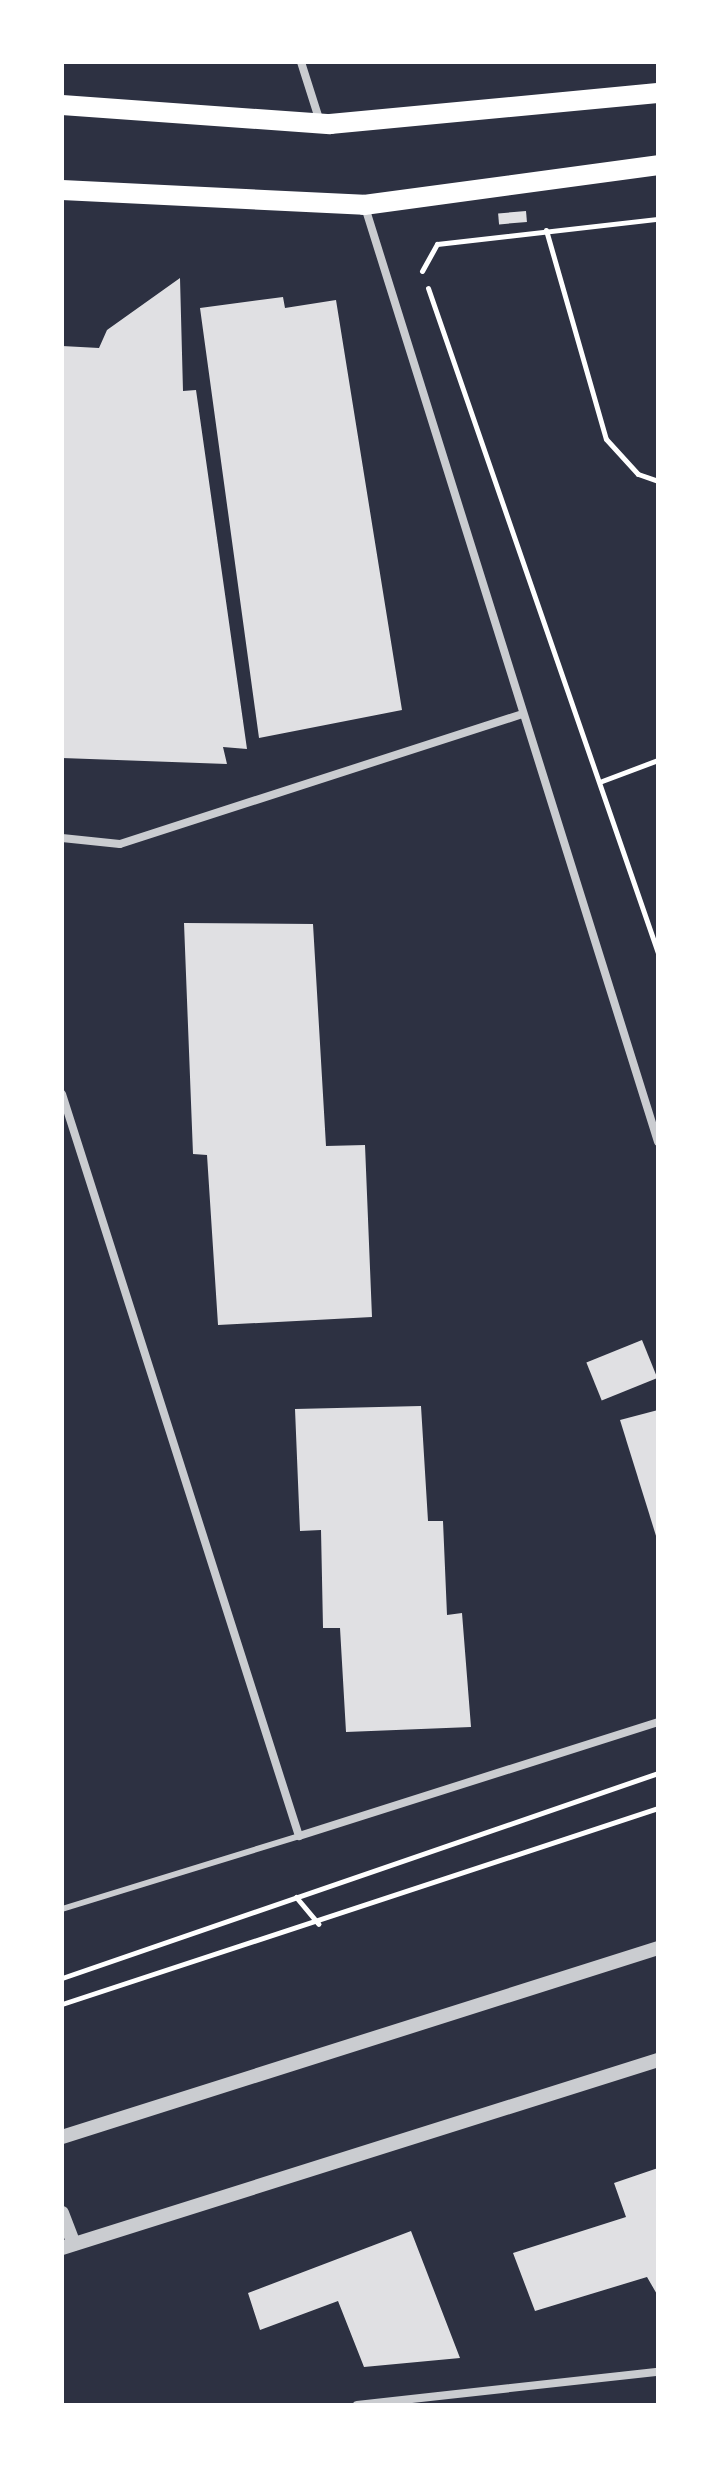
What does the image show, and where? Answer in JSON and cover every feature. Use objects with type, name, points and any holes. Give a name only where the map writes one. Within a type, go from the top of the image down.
[{"type":"main road","points":[[62,105],[321,124],[658,93]]},
{"type":"main road","points":[[62,190],[364,205],[658,165]]},
{"type":"street","points":[[301,62],[321,124]]},
{"type":"street","points":[[364,205],[658,1142]]},
{"type":"street","points":[[62,838],[120,844],[523,714]]},
{"type":"street","points":[[62,1094],[299,1836],[658,1722]]},
{"type":"street","points":[[62,2137],[658,1948]]},
{"type":"street","points":[[62,2213],[68,2246],[658,2060]]},
{"type":"street","points":[[357,2405],[658,2372]]},
{"type":"lane","points":[[62,1909],[299,1836]]},
{"type":"path","points":[[658,219],[437,244],[421,267],[602,781],[658,953]]},
{"type":"path","points":[[546,230],[606,439],[638,474],[658,481]]},
{"type":"path","points":[[602,781],[658,760]]},
{"type":"path","points":[[62,1978],[658,1773]]},
{"type":"path","points":[[62,2004],[319,1924],[658,1808]]},
{"type":"path","points":[[296,1897],[319,1924]]},
{"type":"building","points":[[526,211],[527,222],[499,224],[498,213]]},
{"type":"building","points":[[180,278],[183,391],[196,390],[247,749],[223,747],[227,764],[62,758],[62,346],[99,348],[107,330]]},
{"type":"building","points":[[283,297],[285,308],[336,300],[402,710],[259,738],[200,308]]},
{"type":"building","points":[[184,923],[313,924],[326,1146],[365,1145],[372,1317],[218,1325],[207,1155],[193,1154]]},
{"type":"building","points":[[642,1340],[657,1378],[602,1400],[586,1362]]},
{"type":"building","points":[[421,1406],[428,1521],[443,1521],[447,1615],[462,1613],[471,1727],[346,1732],[340,1628],[323,1628],[321,1530],[300,1531],[295,1409]]},
{"type":"building","points":[[658,1410],[658,1539],[657,1539],[620,1420]]},
{"type":"building","points":[[658,2168],[658,2296],[647,2277],[535,2311],[513,2253],[626,2217],[614,2183]]},
{"type":"building","points":[[411,2231],[460,2358],[364,2367],[338,2301],[260,2330],[248,2293]]}]
